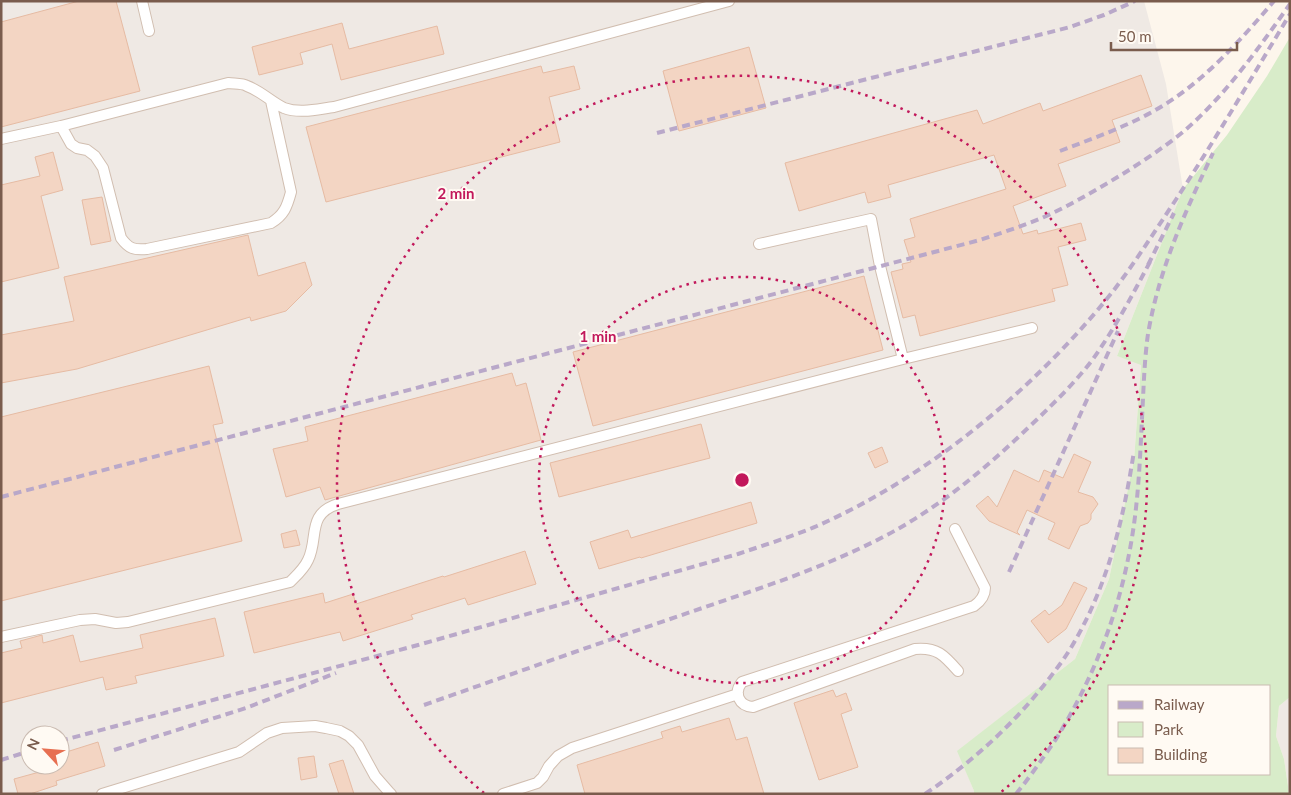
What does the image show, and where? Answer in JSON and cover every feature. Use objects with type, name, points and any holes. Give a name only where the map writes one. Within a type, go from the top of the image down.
[{"type":"lane","points":[[142,1],[149,31]]},
{"type":"lane","points":[[1,139],[61,126],[228,83],[246,85],[285,108],[300,111],[334,107],[729,1]]},
{"type":"lane","points":[[61,126],[71,144],[77,148],[87,150],[95,156],[103,168],[121,238],[135,250],[148,249],[271,223],[280,218],[288,203],[291,192],[271,101]]},
{"type":"lane","points":[[759,244],[871,219],[880,266],[903,359]]},
{"type":"lane","points":[[1,637],[80,620],[95,619],[116,623],[128,622],[290,582],[301,572],[308,560],[313,545],[315,524],[328,507],[903,359],[1032,328]]},
{"type":"lane","points":[[955,528],[985,588],[980,602],[974,606],[742,682],[739,686],[738,694],[741,702],[747,706],[753,706],[914,649],[926,648],[937,651],[958,671]]},
{"type":"lane","points":[[503,794],[537,783],[558,756],[572,748],[738,694]]},
{"type":"lane","points":[[102,794],[239,752],[267,734],[282,728],[315,726],[349,736],[358,745],[375,776],[391,794]]},
{"type":"shaded area","points":[[1,1],[1144,1],[1166,84],[1183,189],[1117,356],[1141,364],[1134,460],[1109,579],[1075,659],[958,751],[974,794],[1,794]]},
{"type":"shaded area","points":[[1290,697],[1290,794],[1288,794],[1284,759],[1276,736],[1279,706]]},
{"type":"green space","points":[[1290,37],[1290,697],[1279,706],[1276,736],[1284,759],[1288,794],[974,794],[957,751],[1075,659],[1109,579],[1134,460],[1141,365],[1117,356],[1183,189],[1227,135],[1267,76]]},
{"type":"building","points":[[79,1],[116,1],[140,91],[1,127],[1,22]]},
{"type":"building","points":[[342,23],[349,49],[437,26],[444,54],[341,80],[332,44],[300,53],[303,64],[259,75],[252,47]]},
{"type":"building","points":[[749,47],[766,108],[679,131],[663,71]]},
{"type":"building","points":[[541,66],[543,73],[574,66],[580,89],[549,97],[560,142],[326,202],[306,127]]},
{"type":"building","points":[[1141,75],[1152,106],[1112,120],[1120,142],[1058,164],[1066,186],[1013,206],[1023,234],[1037,230],[1038,234],[1081,223],[1086,240],[1058,247],[1068,285],[1052,289],[1055,301],[920,336],[915,315],[903,318],[891,272],[903,269],[902,264],[911,262],[904,240],[915,237],[910,219],[1006,189],[994,155],[888,185],[891,197],[868,203],[865,192],[799,211],[785,163],[977,110],[983,124],[1040,103],[1043,111]]},
{"type":"building","points":[[53,152],[63,190],[41,196],[59,268],[1,282],[1,185],[40,176],[35,157]]},
{"type":"building","points":[[102,197],[111,241],[91,245],[82,200]]},
{"type":"building","points":[[248,235],[258,276],[305,262],[312,285],[286,311],[251,321],[250,317],[77,369],[1,383],[1,335],[74,321],[64,277]]},
{"type":"building","points":[[864,276],[883,350],[593,426],[573,352]]},
{"type":"building","points":[[209,366],[223,423],[213,425],[242,541],[1,601],[1,417]]},
{"type":"building","points":[[512,373],[516,386],[526,383],[541,440],[325,500],[320,487],[286,497],[273,449],[308,441],[305,427]]},
{"type":"building","points":[[701,424],[710,458],[559,497],[550,463]]},
{"type":"building","points":[[882,447],[888,462],[875,468],[868,453]]},
{"type":"building","points":[[1074,454],[1091,462],[1078,492],[1093,497],[1098,504],[1091,514],[1091,519],[1088,523],[1080,526],[1069,549],[1048,539],[1055,523],[1027,510],[1017,532],[1020,535],[989,521],[976,506],[988,496],[997,507],[1014,470],[1039,482],[1044,470],[1063,478]]},
{"type":"building","points":[[751,502],[757,523],[599,569],[590,542],[628,530],[631,538]]},
{"type":"building","points":[[296,530],[300,545],[284,548],[281,534]]},
{"type":"building","points":[[525,551],[536,584],[468,605],[465,598],[411,615],[413,619],[343,641],[340,632],[254,653],[244,612],[323,593],[325,603],[353,594],[356,604]]},
{"type":"building","points":[[1074,582],[1087,588],[1066,629],[1048,643],[1031,621],[1045,610],[1049,615],[1062,605]]},
{"type":"building","points":[[215,618],[224,656],[135,676],[137,683],[106,690],[103,677],[1,703],[1,653],[22,648],[20,641],[42,635],[43,643],[73,635],[80,662],[143,648],[140,635]]},
{"type":"building","points":[[833,690],[836,697],[846,693],[852,710],[841,714],[858,767],[819,780],[794,703]]},
{"type":"building","points":[[729,718],[736,740],[747,737],[764,794],[585,794],[577,765],[663,738],[661,732],[680,726],[682,732]]},
{"type":"building","points":[[98,742],[105,766],[56,781],[57,785],[30,794],[18,794],[14,779],[29,775],[70,775],[70,751]]},
{"type":"building","points":[[314,756],[317,777],[301,780],[298,758]]},
{"type":"building","points":[[343,760],[354,794],[339,794],[329,764]]},
{"type":"railway","points":[[657,133],[1070,27],[1135,1]]},
{"type":"railway","points":[[1060,151],[1130,123],[1170,101],[1218,62],[1274,1]]},
{"type":"railway","points":[[1,497],[980,240],[1044,217],[1121,175],[1183,132],[1227,88],[1290,4]]},
{"type":"railway","points":[[70,738],[418,645],[738,554],[817,526],[900,482],[979,426],[1051,361],[1084,326],[1130,268],[1190,178],[1290,14]]},
{"type":"railway","points":[[1016,794],[1056,739],[1072,712],[1098,657],[1118,599],[1132,539],[1136,508],[1145,358],[1153,310],[1174,241],[1213,153]]},
{"type":"railway","points":[[1148,265],[1174,213]]},
{"type":"railway","points":[[424,705],[784,580],[860,548],[925,513],[996,458],[1070,386],[1093,359],[1109,335],[1151,260]]},
{"type":"railway","points":[[1009,572],[1118,331]]},
{"type":"railway","points":[[925,794],[991,742],[1035,697],[1070,650],[1098,594],[1114,548],[1134,451]]},
{"type":"railway","points":[[114,750],[246,708],[336,673]]},
{"type":"railway","points":[[1,760],[20,754]]}]
